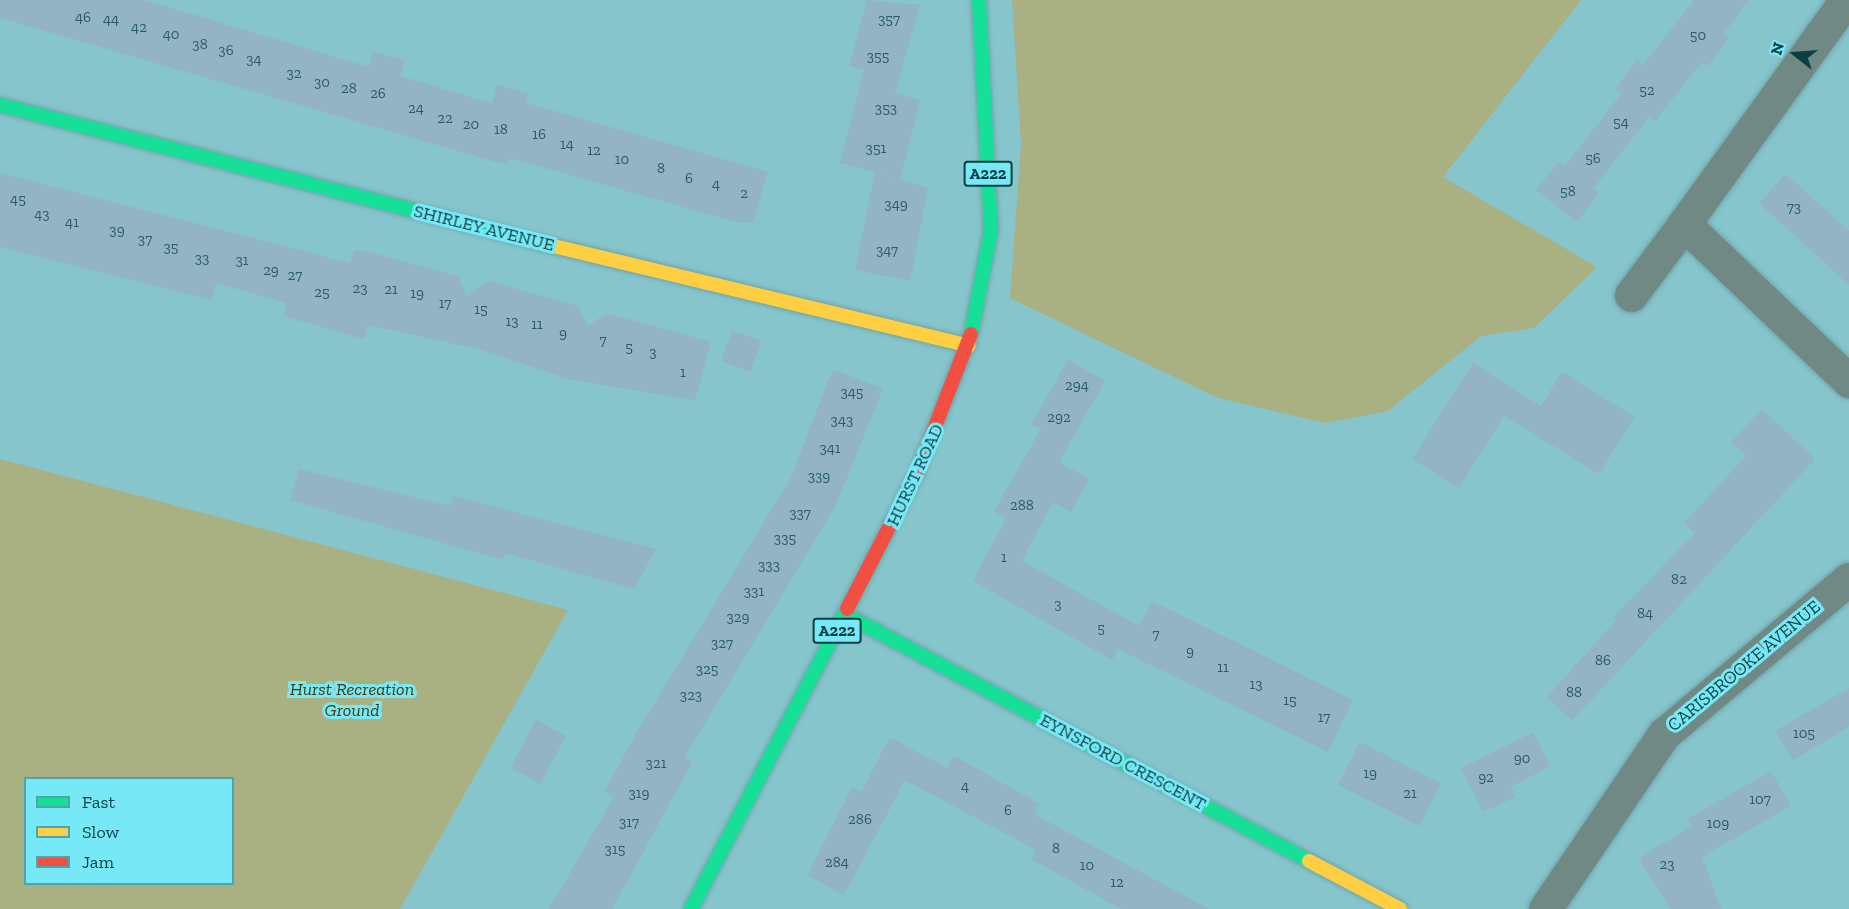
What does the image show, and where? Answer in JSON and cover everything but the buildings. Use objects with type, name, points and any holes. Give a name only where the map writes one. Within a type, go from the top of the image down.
[{"type":"street","name":"HURST ROAD","points":[[691,909],[846,615],[917,473],[969,346],[991,231],[979,0]]},
{"type":"street","points":[[1631,295],[1846,0]]},
{"type":"street","name":"SHIRLEY AVENUE","points":[[0,105],[722,289],[969,346]]},
{"type":"street","points":[[1684,224],[1849,381]]},
{"type":"street","name":"CARISBROOKE AVENUE","points":[[1545,909],[1664,734],[1849,579]]},
{"type":"street","name":"EYNSFORD CRESCENT","points":[[846,615],[1400,909]]},
{"type":"green space","points":[[1012,0],[1581,0],[1443,177],[1597,267],[1534,328],[1481,336],[1388,411],[1325,423],[1218,398],[1010,298],[1021,144]]},
{"type":"green space","name":"Hurst Recreation Ground","points":[[0,459],[568,610],[400,909],[0,909]]},
{"type":"traffic: fast","points":[[971,334],[991,230],[979,0]]},
{"type":"traffic: fast","points":[[0,105],[537,242]]},
{"type":"traffic: fast","points":[[691,909],[847,609]]},
{"type":"traffic: fast","points":[[846,615],[1309,861]]},
{"type":"traffic: slow","points":[[537,242],[969,346]]},
{"type":"traffic: slow","points":[[1309,861],[1400,909]]},
{"type":"traffic: jam","points":[[847,609],[917,473],[971,334]]}]
